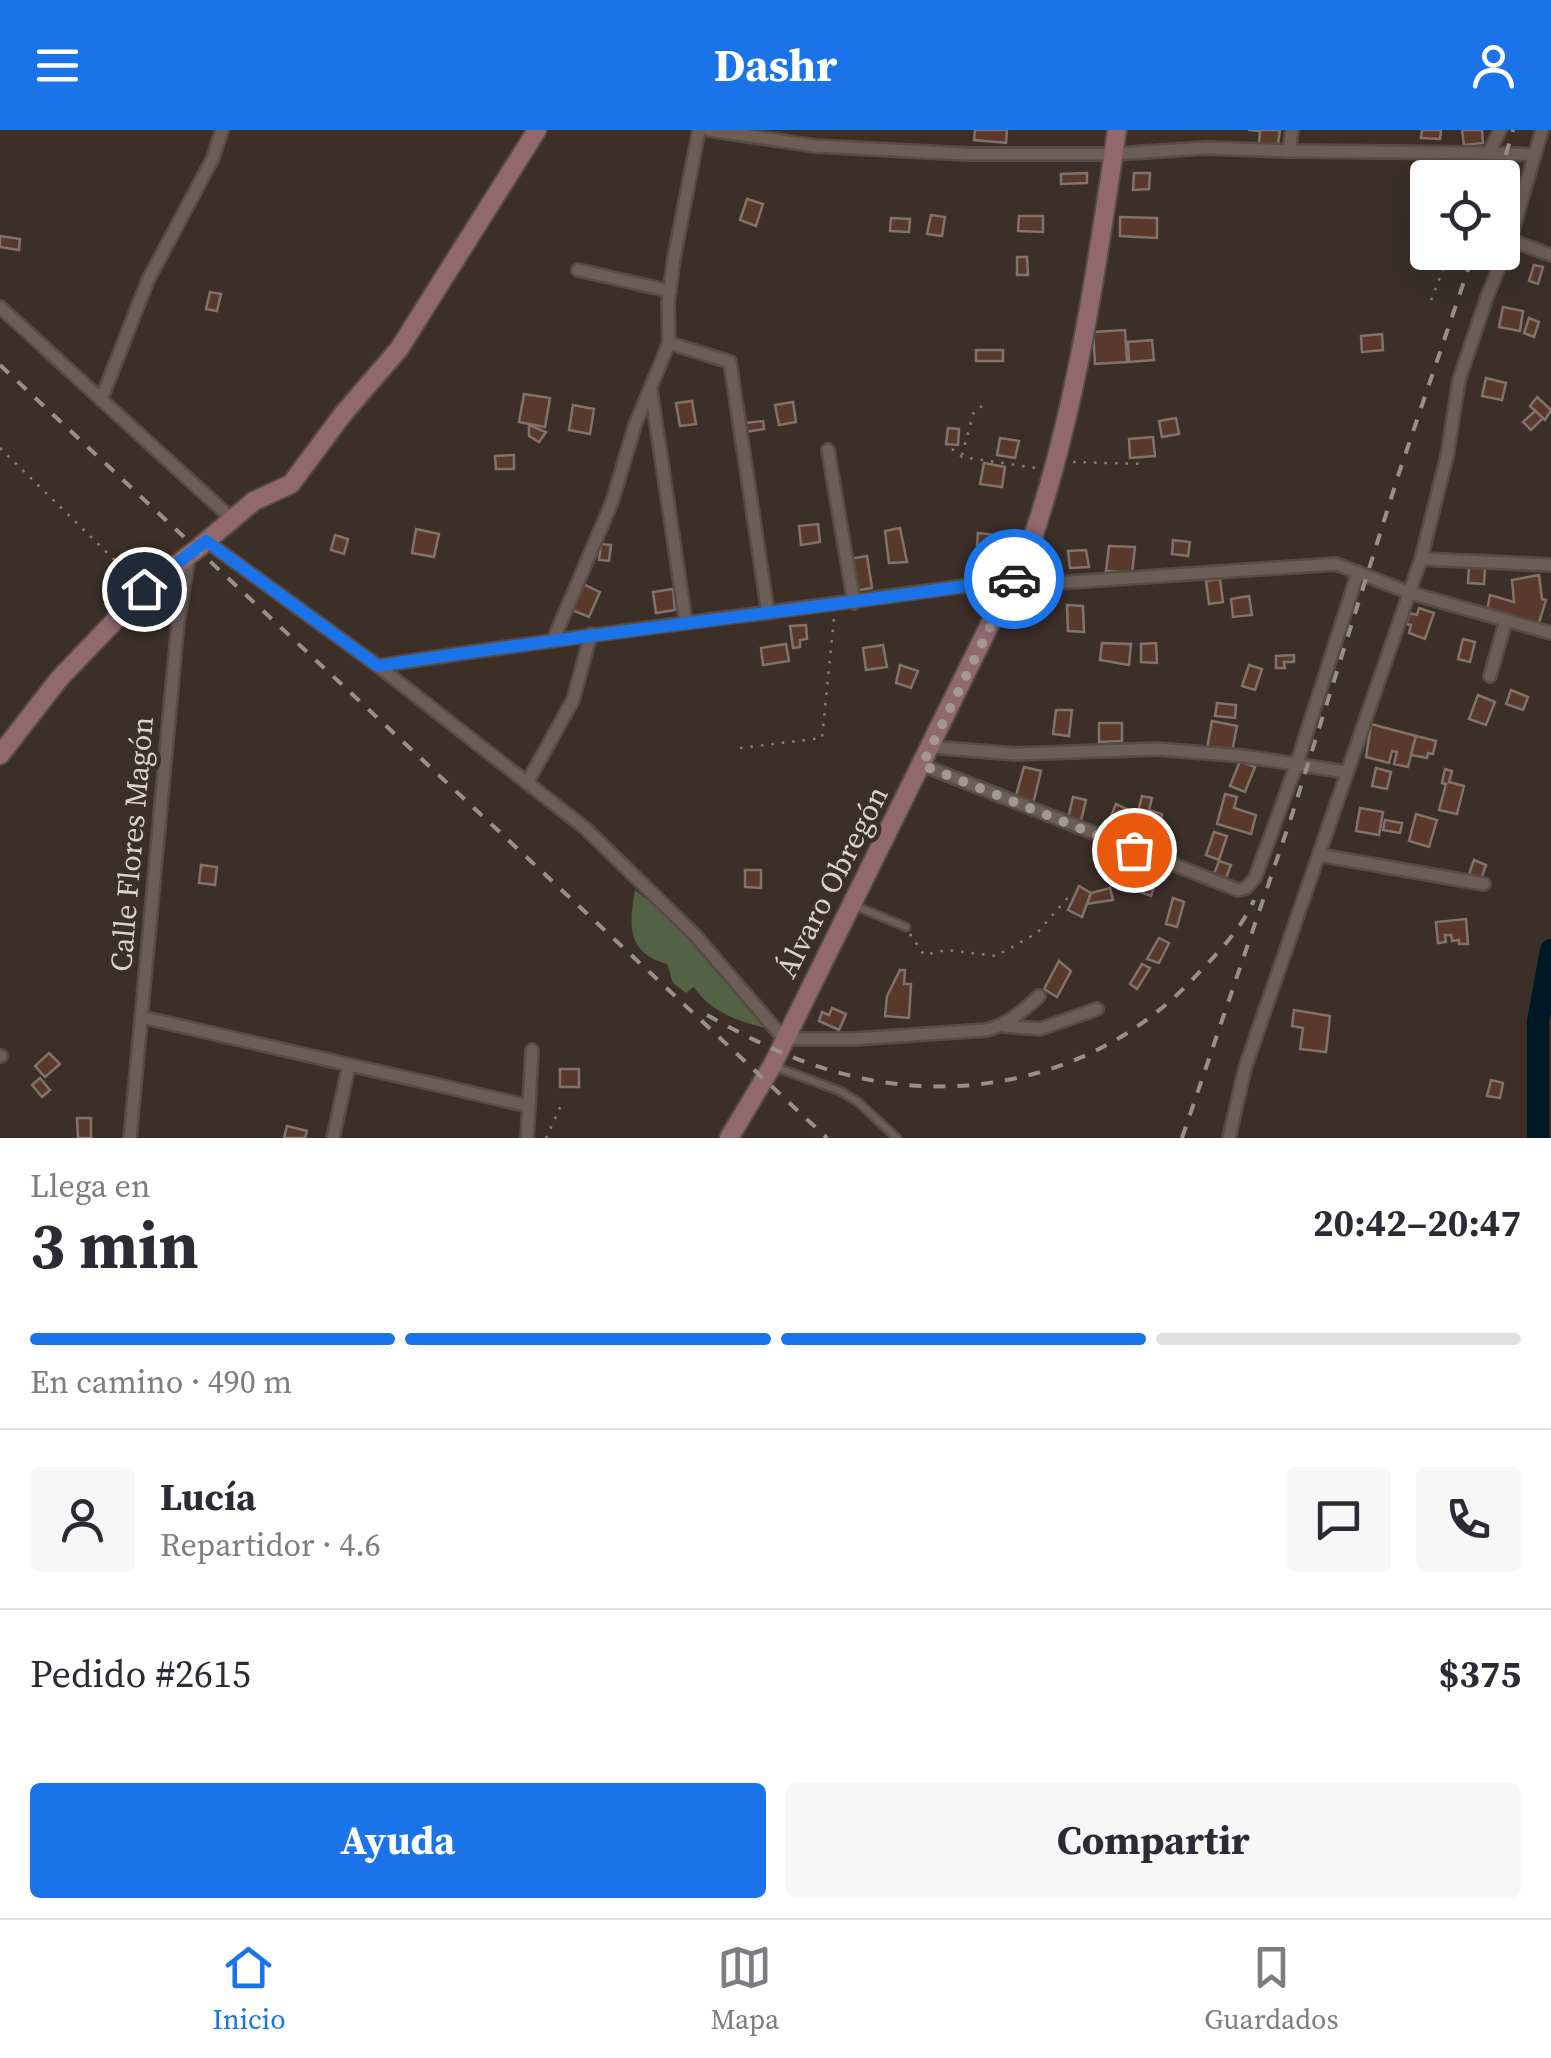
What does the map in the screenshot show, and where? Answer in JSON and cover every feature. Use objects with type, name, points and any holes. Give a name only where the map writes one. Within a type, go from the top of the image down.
[{"type":"street","points":[[101,400],[148,280],[213,158],[222,130]]},
{"type":"street","points":[[4,743],[144,589],[189,556],[230,518],[254,501],[291,484],[399,349],[537,130]]},
{"type":"street","points":[[554,638],[612,502],[635,425],[669,343],[670,290],[699,130]]},
{"type":"street","points":[[709,130],[815,146],[967,154],[1114,154],[1207,148],[1535,154]]},
{"type":"street","name":"Álvaro Obregón","points":[[729,1138],[772,1066],[1033,537],[1056,467],[1117,130]]},
{"type":"street","points":[[1289,151],[1292,130]]},
{"type":"street","points":[[1489,153],[1500,130]]},
{"type":"street","points":[[1520,206],[1542,130]]},
{"type":"street","points":[[1520,244],[1551,255]]},
{"type":"street","points":[[578,270],[670,290]]},
{"type":"street","points":[[1229,1138],[1245,1068],[1422,559],[1447,456],[1459,380],[1497,270]]},
{"type":"street","points":[[0,307],[230,518]]},
{"type":"street","points":[[669,343],[730,362],[768,613]]},
{"type":"street","points":[[651,388],[686,623]]},
{"type":"street","points":[[828,450],[854,602]]},
{"type":"street","points":[[206,541],[378,666],[585,828],[695,936],[784,1039],[952,1034],[1004,1026],[1040,1029],[1098,1008]]},
{"type":"street","name":"Calle Flores Magón","points":[[130,1138],[178,622],[189,556]]},
{"type":"street","points":[[1422,559],[1551,565]]},
{"type":"street","points":[[378,666],[554,638],[1012,582],[1336,564],[1410,593],[1551,633]]},
{"type":"street","points":[[922,765],[1238,890],[1246,888],[1255,878],[1297,763],[1358,572]]},
{"type":"street","points":[[1490,676],[1506,620]]},
{"type":"street","points":[[527,782],[572,700],[591,634]]},
{"type":"street","points":[[931,747],[1015,754],[1157,749],[1297,763],[1346,772]]},
{"type":"street","points":[[1319,855],[1484,884]]},
{"type":"street","points":[[1004,1026],[1014,1013],[1039,996]]},
{"type":"street","points":[[141,1017],[529,1106]]},
{"type":"street","points":[[527,1138],[532,1050]]},
{"type":"street","points":[[334,1138],[349,1065]]},
{"type":"lane","points":[[852,904],[906,926]]},
{"type":"lane","points":[[772,1066],[840,1091],[897,1138]]},
{"type":"path","points":[[1431,300],[1443,270]]},
{"type":"path","points":[[962,457],[974,411],[986,404]]},
{"type":"path","points":[[0,448],[144,589]]},
{"type":"path","points":[[952,449],[962,457],[1056,467],[1143,464]]},
{"type":"path","points":[[740,748],[822,738],[835,606]]},
{"type":"path","points":[[906,926],[924,955],[946,950],[996,956],[1037,934],[1071,894]]},
{"type":"path","points":[[546,1138],[562,1101]]},
{"type":"green space","points":[[635,890],[671,919],[766,1028],[726,1014],[708,1003],[694,987],[686,993],[673,983],[667,964],[644,953],[633,936]]},
{"type":"building","points":[[975,130],[1007,130],[1006,143],[974,140]]},
{"type":"building","points":[[1248,130],[1280,130],[1278,144],[1259,144],[1260,131]]},
{"type":"building","points":[[1422,130],[1441,130],[1440,139],[1421,138]]},
{"type":"building","points":[[1462,130],[1482,130],[1483,143],[1464,145]]},
{"type":"building","points":[[1087,173],[1087,183],[1061,184],[1061,174]]},
{"type":"building","points":[[1134,173],[1150,173],[1149,189],[1133,190]]},
{"type":"building","points":[[747,199],[763,204],[756,226],[740,220]]},
{"type":"building","points":[[931,215],[945,217],[942,236],[927,234]]},
{"type":"building","points":[[1019,216],[1043,216],[1043,232],[1018,231]]},
{"type":"building","points":[[1120,217],[1157,218],[1157,238],[1120,236]]},
{"type":"building","points":[[891,218],[910,219],[909,232],[890,231]]},
{"type":"building","points":[[0,236],[20,239],[19,250],[0,247]]},
{"type":"building","points":[[1017,257],[1027,257],[1028,275],[1017,275]]},
{"type":"building","points":[[1534,265],[1543,267],[1538,284],[1529,281]]},
{"type":"building","points":[[210,292],[221,294],[217,311],[206,309]]},
{"type":"building","points":[[1503,307],[1523,311],[1520,331],[1499,327]]},
{"type":"building","points":[[1529,318],[1539,322],[1534,337],[1524,333]]},
{"type":"building","points":[[1125,330],[1127,362],[1095,364],[1093,332]]},
{"type":"building","points":[[1382,334],[1383,350],[1362,352],[1361,336]]},
{"type":"building","points":[[1152,340],[1154,360],[1129,362],[1128,342]]},
{"type":"building","points":[[976,350],[1003,350],[1003,361],[976,361]]},
{"type":"building","points":[[1486,378],[1506,383],[1502,400],[1482,396]]},
{"type":"building","points":[[524,394],[550,398],[545,427],[519,422]]},
{"type":"building","points":[[1537,397],[1551,410],[1545,420],[1530,406]]},
{"type":"building","points":[[692,401],[696,424],[680,426],[676,403]]},
{"type":"building","points":[[793,402],[796,422],[779,425],[775,405]]},
{"type":"building","points":[[573,405],[594,409],[590,434],[569,430]]},
{"type":"building","points":[[1535,411],[1543,418],[1531,430],[1523,422]]},
{"type":"building","points":[[1176,418],[1179,434],[1162,437],[1159,421]]},
{"type":"building","points":[[763,421],[764,429],[745,432],[744,423]]},
{"type":"building","points":[[529,425],[546,432],[539,442],[529,436]]},
{"type":"building","points":[[948,428],[959,429],[958,445],[946,444]]},
{"type":"building","points":[[1153,437],[1155,456],[1130,458],[1129,439]]},
{"type":"building","points":[[1000,438],[1019,441],[1015,458],[997,455]]},
{"type":"building","points":[[514,455],[514,469],[496,469],[495,456]]},
{"type":"building","points":[[984,463],[1005,467],[1002,487],[980,484]]},
{"type":"building","points":[[818,524],[820,542],[801,545],[799,526]]},
{"type":"building","points":[[900,528],[907,562],[889,563],[885,531]]},
{"type":"building","points":[[416,529],[439,534],[434,557],[412,553]]},
{"type":"building","points":[[978,533],[996,535],[995,547],[977,545]]},
{"type":"building","points":[[335,535],[348,539],[344,554],[331,550]]},
{"type":"building","points":[[1173,540],[1190,542],[1188,556],[1172,554]]},
{"type":"building","points":[[601,544],[611,545],[609,561],[599,560]]},
{"type":"building","points":[[1109,546],[1135,547],[1132,573],[1106,571]]},
{"type":"building","points":[[1086,550],[1089,567],[1070,568],[1068,551]]},
{"type":"building","points":[[867,556],[872,588],[854,591],[849,559]]},
{"type":"building","points":[[1469,566],[1485,568],[1484,584],[1468,583]]},
{"type":"building","points":[[1539,575],[1542,599],[1546,600],[1539,623],[1487,610],[1490,595],[1514,602],[1512,580]]},
{"type":"building","points":[[1220,579],[1223,602],[1209,604],[1206,581]]},
{"type":"building","points":[[583,584],[600,592],[589,617],[572,610]]},
{"type":"building","points":[[673,589],[675,610],[656,613],[653,592]]},
{"type":"building","points":[[1249,596],[1252,615],[1233,617],[1231,599]]},
{"type":"building","points":[[1067,605],[1083,606],[1084,632],[1068,631]]},
{"type":"building","points":[[1419,608],[1434,613],[1425,639],[1409,633],[1411,625],[1406,624],[1410,613],[1417,615]]},
{"type":"building","points":[[806,625],[807,639],[793,648],[790,626]]},
{"type":"building","points":[[1463,639],[1475,642],[1470,662],[1458,659]]},
{"type":"building","points":[[1102,643],[1131,644],[1129,665],[1100,660]]},
{"type":"building","points":[[1156,643],[1157,663],[1141,662],[1141,644]]},
{"type":"building","points":[[786,644],[789,661],[763,665],[761,648]]},
{"type":"building","points":[[883,645],[887,667],[866,670],[863,648]]},
{"type":"building","points":[[1294,655],[1294,662],[1284,662],[1285,668],[1276,668],[1276,656]]},
{"type":"building","points":[[900,665],[918,671],[911,688],[896,683]]},
{"type":"building","points":[[1249,665],[1262,669],[1255,690],[1242,686]]},
{"type":"building","points":[[1511,690],[1528,697],[1523,710],[1506,704]]},
{"type":"building","points":[[1478,695],[1495,702],[1486,725],[1469,719]]},
{"type":"building","points":[[1217,703],[1236,705],[1235,718],[1215,716]]},
{"type":"building","points":[[1056,710],[1072,710],[1069,736],[1053,734]]},
{"type":"building","points":[[1212,721],[1237,726],[1232,752],[1207,748]]},
{"type":"building","points":[[1099,723],[1122,723],[1122,741],[1099,742]]},
{"type":"building","points":[[1371,724],[1416,736],[1408,767],[1394,764],[1397,752],[1392,751],[1389,763],[1366,757]]},
{"type":"building","points":[[1416,736],[1436,741],[1433,754],[1428,753],[1427,758],[1411,755]]},
{"type":"building","points":[[1240,761],[1255,767],[1245,792],[1230,786]]},
{"type":"building","points":[[1024,767],[1041,771],[1033,804],[1015,799]]},
{"type":"building","points":[[1376,768],[1391,772],[1387,789],[1372,786]]},
{"type":"building","points":[[1445,769],[1452,771],[1449,782],[1464,786],[1457,814],[1439,810],[1446,784],[1442,783]]},
{"type":"building","points":[[1225,794],[1237,797],[1234,808],[1256,815],[1251,834],[1217,824]]},
{"type":"building","points":[[1142,796],[1152,798],[1149,810],[1162,814],[1160,825],[1136,820]]},
{"type":"building","points":[[1073,797],[1086,800],[1081,821],[1068,818]]},
{"type":"building","points":[[1116,804],[1131,811],[1121,839],[1105,831]]},
{"type":"building","points":[[1360,808],[1383,812],[1379,835],[1356,831]]},
{"type":"building","points":[[1416,814],[1437,820],[1429,847],[1409,841]]},
{"type":"building","points":[[1385,820],[1402,823],[1400,833],[1383,830]]},
{"type":"building","points":[[1137,826],[1157,832],[1154,847],[1133,840]]},
{"type":"building","points":[[1214,832],[1227,836],[1219,860],[1206,855]]},
{"type":"building","points":[[1474,860],[1486,865],[1481,879],[1469,874]]},
{"type":"building","points":[[1219,861],[1231,865],[1226,878],[1214,874]]},
{"type":"building","points":[[1142,862],[1151,864],[1148,875],[1157,879],[1151,896],[1132,889]]},
{"type":"building","points":[[201,865],[217,867],[215,885],[199,883]]},
{"type":"building","points":[[745,870],[761,870],[761,888],[745,887]]},
{"type":"building","points":[[1079,886],[1091,893],[1082,917],[1068,910]]},
{"type":"building","points":[[1110,888],[1113,900],[1087,904],[1091,893]]},
{"type":"building","points":[[1173,898],[1184,902],[1177,927],[1166,924]]},
{"type":"building","points":[[1466,919],[1468,944],[1452,941],[1451,935],[1445,935],[1446,942],[1438,943],[1436,922]]},
{"type":"building","points":[[1159,938],[1169,943],[1159,963],[1147,959]]},
{"type":"building","points":[[1059,961],[1071,971],[1057,997],[1044,989]]},
{"type":"building","points":[[1142,964],[1150,968],[1137,989],[1130,984]]},
{"type":"building","points":[[900,970],[905,970],[904,984],[911,984],[909,1018],[885,1016],[887,996]]},
{"type":"building","points":[[832,1008],[846,1014],[839,1030],[819,1021],[822,1012],[829,1015]]},
{"type":"building","points":[[1294,1010],[1330,1016],[1326,1052],[1300,1049],[1303,1028],[1292,1026]]},
{"type":"building","points":[[49,1053],[60,1064],[45,1077],[35,1066]]},
{"type":"building","points":[[560,1069],[579,1069],[579,1087],[560,1087]]},
{"type":"building","points":[[40,1078],[50,1090],[42,1097],[32,1085]]},
{"type":"building","points":[[1491,1080],[1503,1083],[1500,1098],[1487,1096]]},
{"type":"building","points":[[77,1118],[91,1118],[91,1138],[78,1138]]},
{"type":"building","points":[[287,1126],[307,1131],[305,1138],[284,1138]]},
{"type":"waterway","points":[[1538,1138],[1538,1021],[1551,950]]},
{"type":"railway","points":[[1504,160],[1513,130]]},
{"type":"railway","points":[[1182,1138],[1291,818],[1399,473],[1468,270]]},
{"type":"railway","points":[[0,365],[827,1138]]},
{"type":"railway","points":[[707,1015],[800,1060],[880,1082],[976,1085],[1023,1077],[1068,1063],[1151,1016],[1216,955],[1254,900]]},
{"type":"way so far","points":[[1014,579],[922,765],[1134,850]]},
{"type":"route","points":[[144,589],[206,541],[378,666],[554,638],[835,606],[1014,579]]}]
